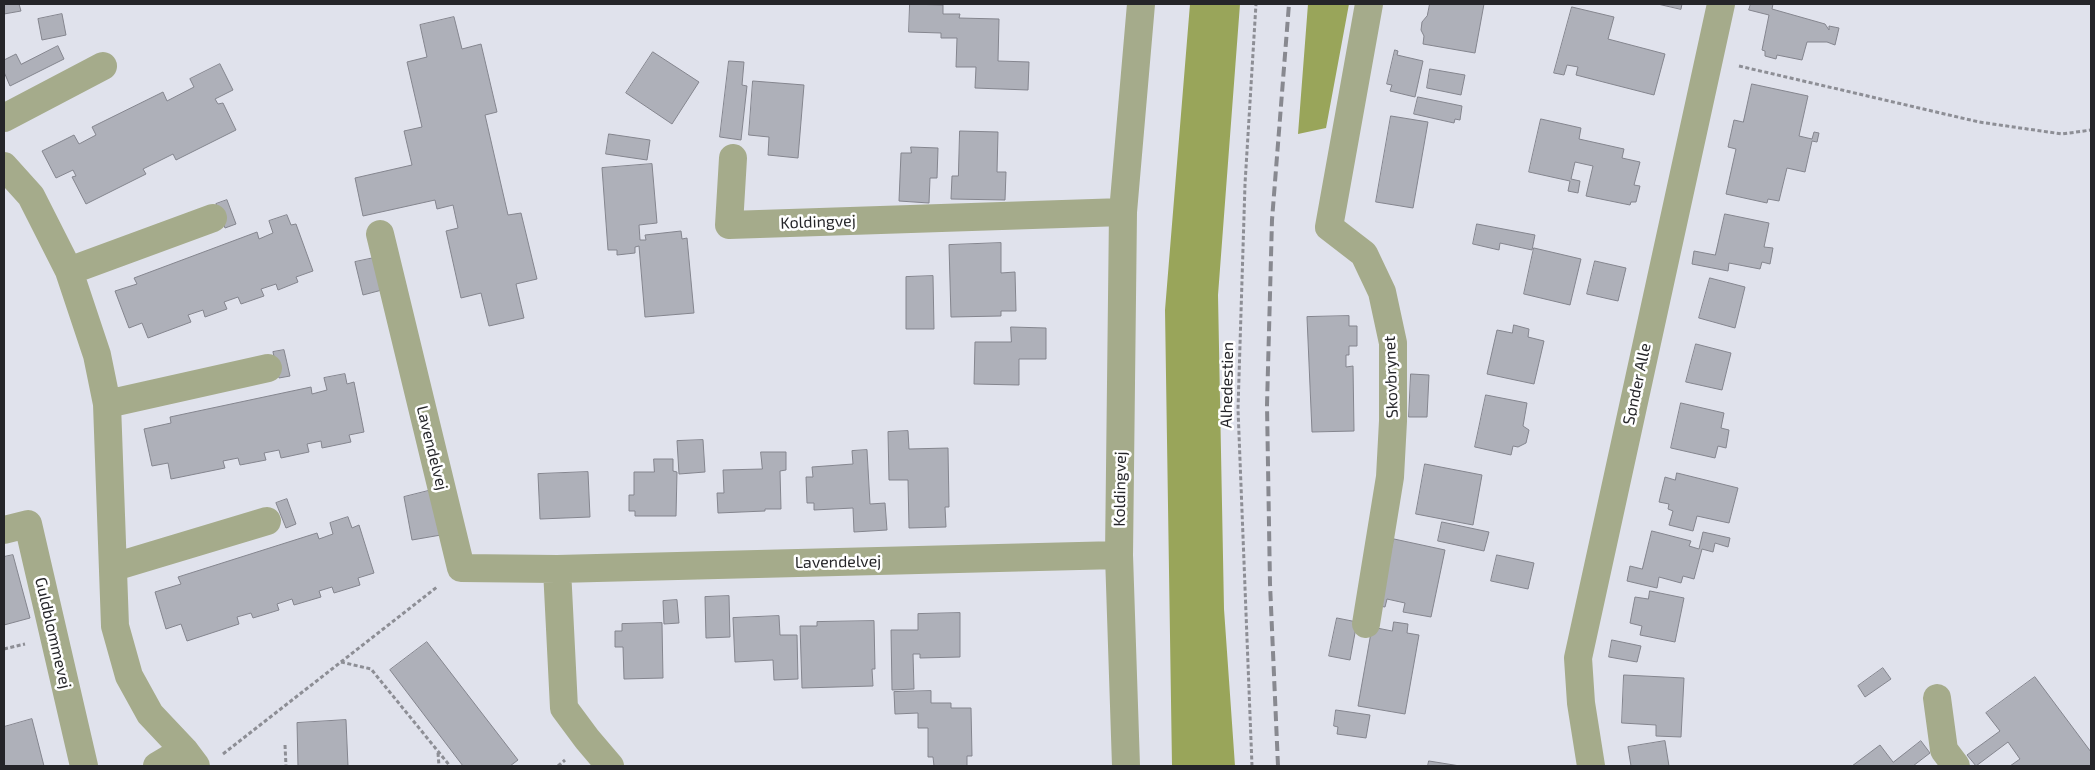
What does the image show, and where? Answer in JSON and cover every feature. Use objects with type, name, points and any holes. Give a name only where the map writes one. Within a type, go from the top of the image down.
[{"type":"street","name":"Koldingvej","points":[[1126,766],[1119,555],[1123,212],[1141,4]]},
{"type":"street","name":"Skovbrynet","points":[[1366,624],[1390,477],[1393,421],[1393,343],[1382,292],[1364,254],[1329,227],[1369,4]]},
{"type":"street","name":"Sønder Alle","points":[[1592,766],[1581,703],[1578,658],[1721,4]]},
{"type":"street","points":[[4,118],[103,66]]},
{"type":"street","name":"Koldingvej","points":[[733,158],[729,225],[1123,212]]},
{"type":"street","points":[[4,166],[31,196],[69,271],[97,355],[107,404],[115,626],[129,676],[150,714],[198,759]]},
{"type":"street","points":[[69,271],[213,218]]},
{"type":"street","name":"Lavendelvej","points":[[380,234],[461,568],[557,569],[1119,555]]},
{"type":"street","points":[[107,404],[268,368]]},
{"type":"street","points":[[114,567],[267,520]]},
{"type":"street","name":"Guldblommevej","points":[[4,530],[28,524],[84,766]]},
{"type":"street","points":[[557,569],[564,708],[610,766]]},
{"type":"street","points":[[1937,698],[1944,750],[1956,766]]},
{"type":"street","points":[[157,766],[198,759]]},
{"type":"path","name":"Alhedestien","points":[[1252,766],[1238,409],[1244,184],[1256,4]]},
{"type":"path","points":[[1709,58],[1979,122],[2062,134],[2091,130]]},
{"type":"path","points":[[198,759],[341,662],[461,568]]},
{"type":"path","points":[[341,662],[371,669],[450,766]]},
{"type":"path","points":[[285,746],[286,766]]},
{"type":"path","points":[[438,752],[439,766]]},
{"type":"green space","points":[[1190,4],[1240,4],[1218,295],[1224,609],[1235,766],[1172,766],[1165,310]]},
{"type":"green space","points":[[1308,4],[1349,4],[1326,128],[1298,134]]},
{"type":"building","points":[[4,4],[19,4],[21,11],[4,14]]},
{"type":"building","points":[[910,4],[943,5],[943,14],[960,14],[959,18],[999,19],[998,61],[1029,62],[1028,90],[975,88],[976,67],[956,67],[957,38],[941,38],[941,33],[909,32]]},
{"type":"building","points":[[1430,4],[1484,4],[1475,53],[1423,44],[1422,22],[1427,16]]},
{"type":"building","points":[[1658,4],[1682,4],[1681,9]]},
{"type":"building","points":[[1751,4],[1773,4],[1772,9],[1825,24],[1829,30],[1829,26],[1839,28],[1835,45],[1827,42],[1807,42],[1802,60],[1777,55],[1776,59],[1765,56],[1765,51],[1762,50],[1769,15],[1749,10]]},
{"type":"building","points":[[1572,7],[1614,17],[1608,39],[1665,54],[1654,95],[1576,75],[1578,67],[1567,65],[1564,75],[1554,73]]},
{"type":"building","points":[[62,14],[66,35],[42,40],[38,19]]},
{"type":"building","points":[[454,17],[462,49],[481,44],[497,112],[485,115],[508,215],[521,213],[537,279],[516,284],[524,318],[489,326],[481,293],[461,298],[446,231],[458,228],[453,205],[437,209],[435,200],[363,216],[355,178],[412,165],[404,131],[422,127],[407,62],[427,57],[420,25]]},
{"type":"building","points":[[58,46],[64,59],[10,86],[4,72],[4,60],[16,54],[21,64]]},
{"type":"building","points":[[1395,50],[1398,51],[1397,55],[1423,61],[1415,97],[1390,91],[1392,85],[1387,84]]},
{"type":"building","points":[[653,52],[699,82],[672,124],[626,93]]},
{"type":"building","points":[[729,61],[744,62],[742,85],[747,86],[741,140],[720,137]]},
{"type":"building","points":[[220,64],[233,90],[215,99],[218,104],[223,103],[236,130],[176,160],[173,154],[143,169],[146,174],[86,204],[72,177],[76,176],[73,170],[56,178],[42,151],[74,135],[79,144],[96,135],[92,127],[163,92],[167,101],[194,87],[190,79]]},
{"type":"building","points":[[1430,69],[1465,75],[1461,95],[1427,88]]},
{"type":"building","points":[[753,81],[804,85],[798,158],[768,155],[769,137],[749,135]]},
{"type":"building","points":[[1752,84],[1808,96],[1799,136],[1812,139],[1814,132],[1819,133],[1817,142],[1812,141],[1805,172],[1787,168],[1779,201],[1768,199],[1767,203],[1726,194],[1736,149],[1728,147],[1734,120],[1743,122]]},
{"type":"building","points":[[1418,97],[1462,106],[1460,120],[1455,119],[1454,123],[1414,114]]},
{"type":"building","points":[[1391,116],[1428,122],[1413,208],[1376,202]]},
{"type":"building","points":[[1541,119],[1581,128],[1579,139],[1624,149],[1622,158],[1640,162],[1634,185],[1640,186],[1636,202],[1631,202],[1630,205],[1586,196],[1593,166],[1575,162],[1571,179],[1580,181],[1578,193],[1568,191],[1570,181],[1529,172]]},
{"type":"building","points":[[960,131],[998,132],[997,172],[1006,172],[1005,200],[951,199],[952,176],[958,176]]},
{"type":"building","points":[[609,134],[650,140],[647,160],[606,154]]},
{"type":"building","points":[[911,147],[938,148],[937,178],[930,178],[929,203],[899,201],[901,153],[911,153]]},
{"type":"building","points":[[652,164],[657,223],[639,225],[640,240],[646,240],[645,235],[681,231],[682,239],[687,238],[694,313],[645,317],[639,246],[635,247],[635,253],[617,255],[617,250],[608,250],[602,168]]},
{"type":"building","points":[[227,200],[236,224],[225,228],[216,204]]},
{"type":"building","points":[[1725,214],[1769,223],[1764,247],[1773,248],[1770,264],[1762,262],[1760,269],[1729,263],[1728,271],[1692,264],[1694,251],[1715,255]]},
{"type":"building","points":[[287,215],[291,225],[296,224],[313,271],[296,277],[298,282],[278,290],[276,284],[261,289],[264,296],[241,304],[238,297],[224,302],[227,309],[205,317],[203,310],[188,315],[191,322],[148,338],[142,323],[129,328],[115,291],[137,284],[134,278],[257,232],[259,239],[273,233],[269,221]]},
{"type":"building","points":[[1477,224],[1535,235],[1532,250],[1500,243],[1499,250],[1473,244]]},
{"type":"building","points":[[1001,243],[1001,273],[1015,272],[1016,311],[1001,311],[1001,316],[951,317],[949,245]]},
{"type":"building","points":[[1534,248],[1581,259],[1570,305],[1524,294]]},
{"type":"building","points":[[374,258],[382,290],[363,295],[355,262]]},
{"type":"building","points":[[1595,261],[1626,268],[1618,301],[1587,294]]},
{"type":"building","points":[[933,276],[934,329],[906,329],[906,277]]},
{"type":"building","points":[[1710,278],[1745,287],[1735,328],[1699,318]]},
{"type":"building","points":[[1349,316],[1349,326],[1357,326],[1357,346],[1349,346],[1349,355],[1346,355],[1346,367],[1353,366],[1354,431],[1312,432],[1307,317]]},
{"type":"building","points":[[1514,325],[1529,329],[1528,337],[1544,341],[1534,384],[1487,374],[1497,330],[1512,333]]},
{"type":"building","points":[[1011,327],[1046,328],[1046,359],[1019,359],[1019,385],[974,384],[975,342],[1011,342]]},
{"type":"building","points":[[1696,344],[1731,353],[1722,390],[1686,382]]},
{"type":"building","points":[[284,350],[290,376],[279,378],[273,352]]},
{"type":"building","points":[[345,374],[347,384],[354,382],[364,432],[349,435],[351,442],[322,448],[321,441],[307,444],[309,452],[281,458],[279,450],[264,453],[266,460],[240,465],[238,458],[223,461],[225,468],[171,479],[168,463],[152,466],[144,429],[171,423],[170,417],[311,387],[312,394],[327,390],[324,378]]},
{"type":"building","points":[[1411,374],[1429,375],[1427,417],[1409,417]]},
{"type":"building","points":[[1486,395],[1527,403],[1523,426],[1529,430],[1526,443],[1518,447],[1513,446],[1511,455],[1475,447]]},
{"type":"building","points":[[1681,403],[1724,413],[1721,428],[1729,430],[1726,448],[1718,446],[1715,458],[1671,448]]},
{"type":"building","points":[[908,431],[909,449],[948,448],[949,507],[945,507],[946,527],[909,528],[908,480],[889,480],[888,432]]},
{"type":"building","points":[[703,440],[705,472],[679,474],[677,441]]},
{"type":"building","points":[[867,450],[870,504],[885,503],[887,530],[854,532],[853,508],[814,510],[814,503],[807,503],[806,477],[813,477],[812,467],[853,464],[852,451]]},
{"type":"building","points":[[761,452],[786,452],[786,470],[780,471],[781,509],[718,513],[717,493],[724,493],[723,470],[762,469]]},
{"type":"building","points":[[654,459],[673,459],[673,471],[677,472],[676,516],[635,516],[635,511],[629,511],[629,495],[634,495],[634,472],[654,472]]},
{"type":"building","points":[[1425,464],[1482,475],[1473,525],[1416,514]]},
{"type":"building","points":[[588,472],[590,517],[540,519],[538,474]]},
{"type":"building","points":[[1677,473],[1738,488],[1729,523],[1697,516],[1693,531],[1669,525],[1673,511],[1668,509],[1669,504],[1659,502],[1665,477],[1675,480]]},
{"type":"building","points":[[432,490],[441,535],[412,540],[404,497]]},
{"type":"building","points":[[287,499],[296,524],[286,528],[276,503]]},
{"type":"building","points":[[348,517],[352,528],[359,525],[374,573],[358,578],[360,585],[334,593],[332,587],[319,591],[321,597],[294,605],[292,599],[277,604],[279,610],[253,618],[251,613],[237,617],[239,624],[187,641],[181,624],[166,629],[155,592],[181,584],[178,577],[317,533],[319,539],[333,534],[330,523]]},
{"type":"building","points":[[1442,522],[1489,532],[1484,551],[1438,541]]},
{"type":"building","points":[[1652,531],[1691,541],[1689,546],[1699,549],[1703,532],[1730,538],[1728,547],[1715,543],[1713,552],[1702,549],[1694,579],[1683,576],[1681,583],[1659,577],[1657,588],[1627,581],[1630,566],[1642,569]]},
{"type":"building","points":[[1394,539],[1445,550],[1431,617],[1403,612],[1405,603],[1387,599],[1385,607],[1379,606]]},
{"type":"building","points":[[13,555],[30,618],[4,625],[4,557]]},
{"type":"building","points":[[1497,555],[1534,563],[1528,589],[1491,581]]},
{"type":"building","points":[[1650,591],[1684,598],[1675,642],[1640,635],[1642,626],[1630,623],[1635,597],[1648,599]]},
{"type":"building","points":[[729,596],[730,637],[706,638],[705,597]]},
{"type":"building","points":[[677,600],[679,623],[664,624],[663,601]]},
{"type":"building","points":[[960,613],[960,657],[920,658],[920,654],[913,654],[914,689],[892,690],[891,630],[918,630],[918,614]]},
{"type":"building","points":[[779,616],[780,635],[797,635],[798,679],[774,680],[773,660],[735,662],[733,618]]},
{"type":"building","points":[[1337,618],[1357,622],[1350,660],[1329,656]]},
{"type":"building","points":[[874,621],[875,669],[872,669],[873,686],[802,688],[800,626],[817,626],[817,622]]},
{"type":"building","points":[[1394,622],[1408,624],[1407,633],[1419,635],[1405,714],[1358,706],[1372,627],[1392,631]]},
{"type":"building","points":[[662,623],[663,678],[624,679],[623,647],[615,647],[615,631],[622,631],[622,624]]},
{"type":"building","points":[[1612,640],[1641,646],[1637,662],[1609,657]]},
{"type":"building","points":[[427,642],[518,760],[510,766],[463,766],[390,670]]},
{"type":"building","points":[[1883,668],[1891,679],[1865,697],[1858,686]]},
{"type":"building","points":[[1624,675],[1684,678],[1681,737],[1656,736],[1656,725],[1622,723]]},
{"type":"building","points":[[2035,677],[2091,752],[2091,766],[2010,766],[2020,759],[2008,742],[1976,766],[1967,755],[2000,731],[1986,713]]},
{"type":"building","points":[[931,691],[931,703],[951,703],[951,708],[971,708],[972,756],[967,756],[967,766],[934,766],[933,757],[928,757],[928,728],[918,728],[918,713],[895,714],[894,692]]},
{"type":"building","points":[[1336,710],[1370,715],[1366,738],[1337,734],[1338,727],[1334,726]]},
{"type":"building","points":[[32,719],[44,766],[4,766],[4,727]]},
{"type":"building","points":[[346,720],[348,766],[298,766],[297,723]]},
{"type":"building","points":[[1665,741],[1669,766],[1631,766],[1628,747]]},
{"type":"building","points":[[1921,741],[1930,753],[1913,766],[1852,766],[1880,745],[1893,762]]},
{"type":"building","points":[[1429,761],[1460,766],[1428,766]]},
{"type":"railway","points":[[1278,766],[1270,584],[1267,405],[1272,220],[1289,4]]}]
